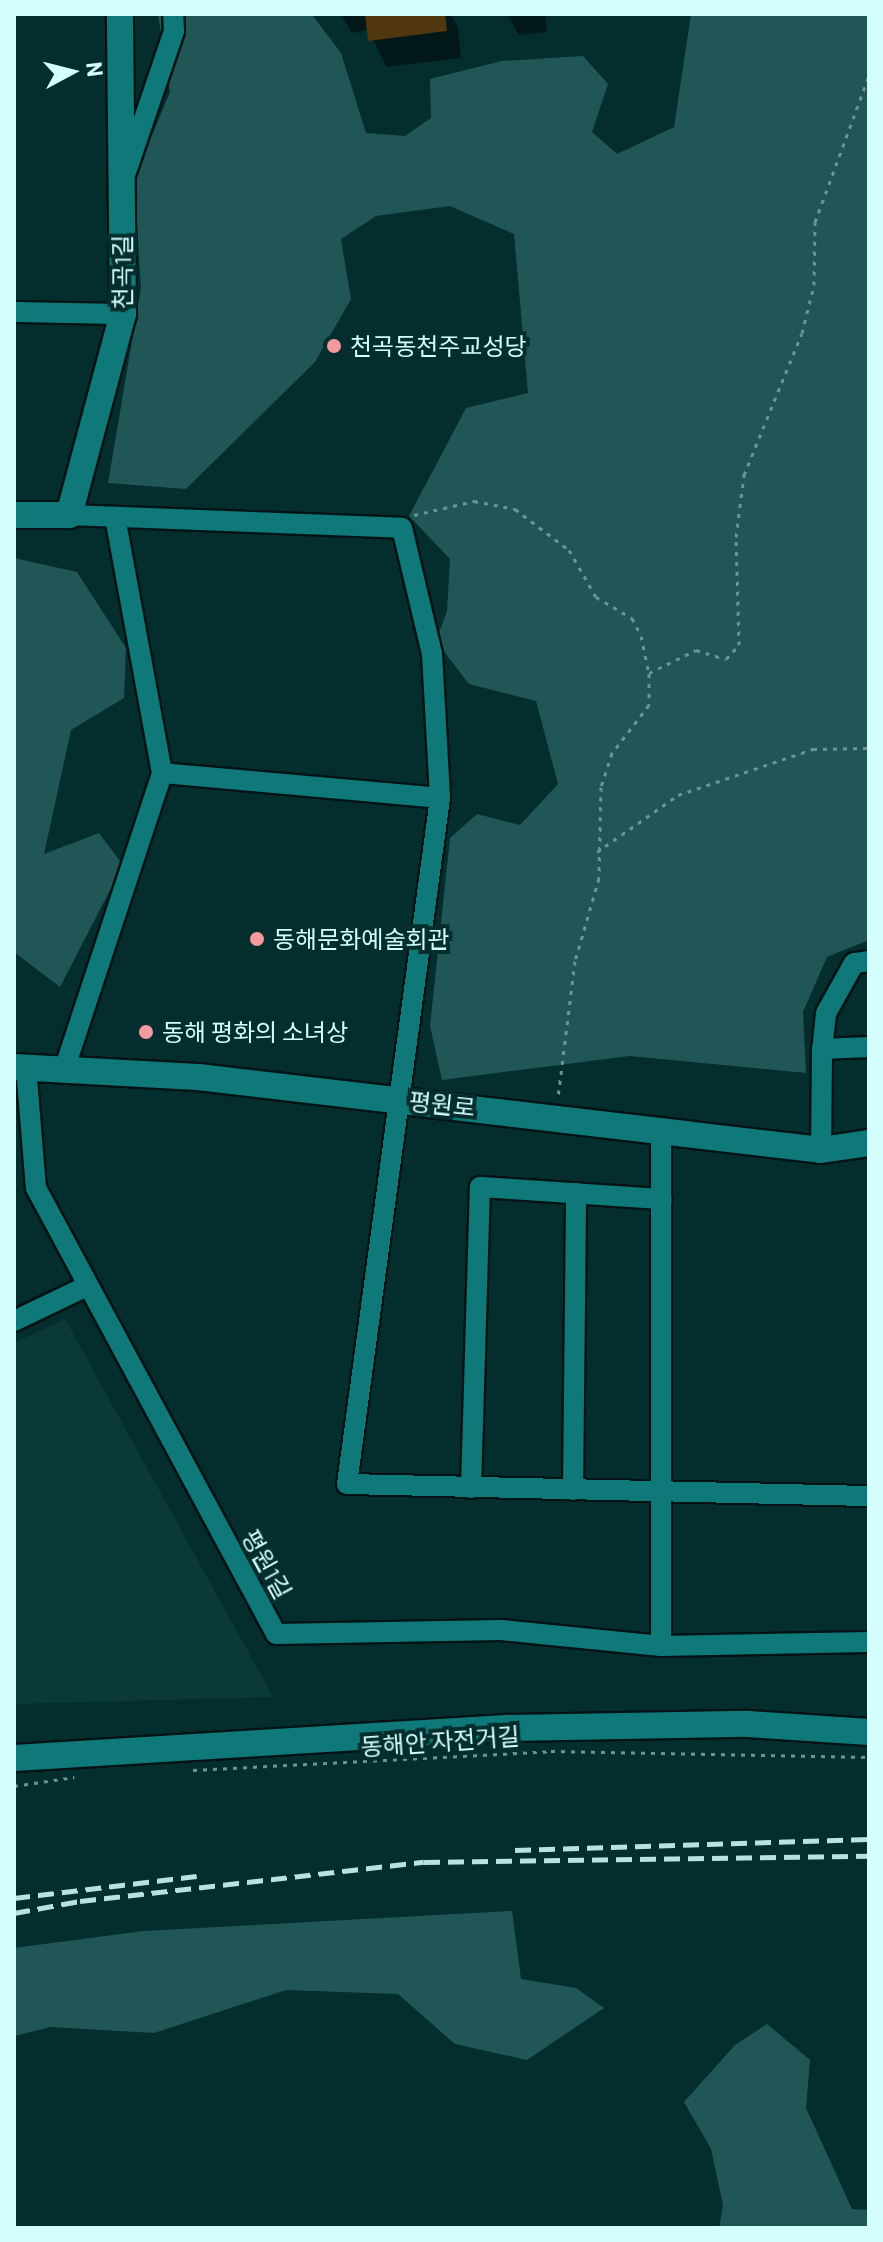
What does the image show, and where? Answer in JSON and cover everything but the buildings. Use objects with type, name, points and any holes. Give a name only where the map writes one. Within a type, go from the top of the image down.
[{"type":"street","name":"천곡1길","points":[[69,515],[123,314],[120,14]]},
{"type":"street","points":[[122,183],[174,31],[173,14]]},
{"type":"street","points":[[14,312],[123,314]]},
{"type":"street","points":[[14,515],[402,528],[432,654],[440,798],[402,1100],[347,1484],[869,1496]]},
{"type":"street","points":[[65,1067],[162,773],[115,517]]},
{"type":"street","points":[[162,773],[440,798]]},
{"type":"street","points":[[821,1150],[822,1049],[826,1013],[854,963],[869,961]]},
{"type":"street","points":[[822,1049],[869,1047]]},
{"type":"street","name":"평원로","points":[[20,1067],[65,1067],[402,1100],[821,1150],[869,1143]]},
{"type":"street","name":"평원1길","points":[[20,1067],[36,1188],[276,1634],[501,1630],[661,1646],[869,1642]]},
{"type":"street","points":[[661,1129],[661,1646]]},
{"type":"street","points":[[471,1488],[480,1187],[662,1199]]},
{"type":"street","points":[[573,1490],[576,1193]]},
{"type":"street","points":[[14,1321],[87,1286]]},
{"type":"street","points":[[14,1758],[510,1728],[748,1724],[869,1732]]},
{"type":"path","points":[[649,673],[696,650],[726,659],[739,645],[736,537],[744,475],[805,323],[815,273],[815,222],[869,75]]},
{"type":"path","points":[[390,527],[397,518],[465,502],[515,509],[569,550],[602,603],[632,618],[649,673],[645,715],[618,745],[604,775],[597,886],[575,961],[556,1117]]},
{"type":"path","points":[[597,852],[678,795],[813,749],[869,748]]},
{"type":"path","name":"동해안 자전거길","points":[[187,1770],[347,1766],[551,1751],[869,1757]]},
{"type":"path","points":[[14,1786],[88,1776]]},
{"type":"shaded area","points":[[158,14],[313,16],[341,53],[366,133],[405,136],[431,118],[430,79],[502,61],[583,56],[608,84],[592,132],[617,154],[674,127],[691,14],[869,14],[869,940],[827,957],[803,1012],[806,1073],[630,1056],[442,1080],[430,1026],[450,838],[477,814],[520,825],[558,784],[536,701],[469,684],[436,641],[447,611],[450,559],[409,516],[466,408],[528,393],[514,234],[450,206],[376,216],[341,239],[351,299],[315,362],[186,489],[108,483],[141,288],[134,178],[170,92]]},
{"type":"shaded area","points":[[14,558],[77,572],[126,648],[124,698],[71,730],[44,854],[99,833],[123,865],[60,987],[14,952]]},
{"type":"shaded area","points":[[65,1319],[273,1697],[14,1704],[14,1343]]},
{"type":"shaded area","points":[[512,1911],[521,1979],[576,1988],[604,2008],[527,2060],[455,2044],[398,1994],[286,1990],[154,2033],[51,2027],[14,2036],[14,1948],[143,1931]]},
{"type":"shaded area","points":[[767,2024],[810,2060],[806,2108],[852,2209],[869,2210],[869,2228],[719,2228],[723,2205],[711,2149],[684,2102],[735,2045]]},
{"type":"railway","points":[[515,1850],[869,1839]]},
{"type":"railway","points":[[14,1913],[80,1901],[424,1862],[869,1856]]},
{"type":"railway","points":[[14,1898],[197,1876]]},
{"type":"place","name":"천곡동천주교성당","points":[[334,346]]},
{"type":"place","name":"동해문화예술회관","points":[[257,939]]},
{"type":"place","name":"동해 평화의 소녀상","points":[[146,1032]]}]
